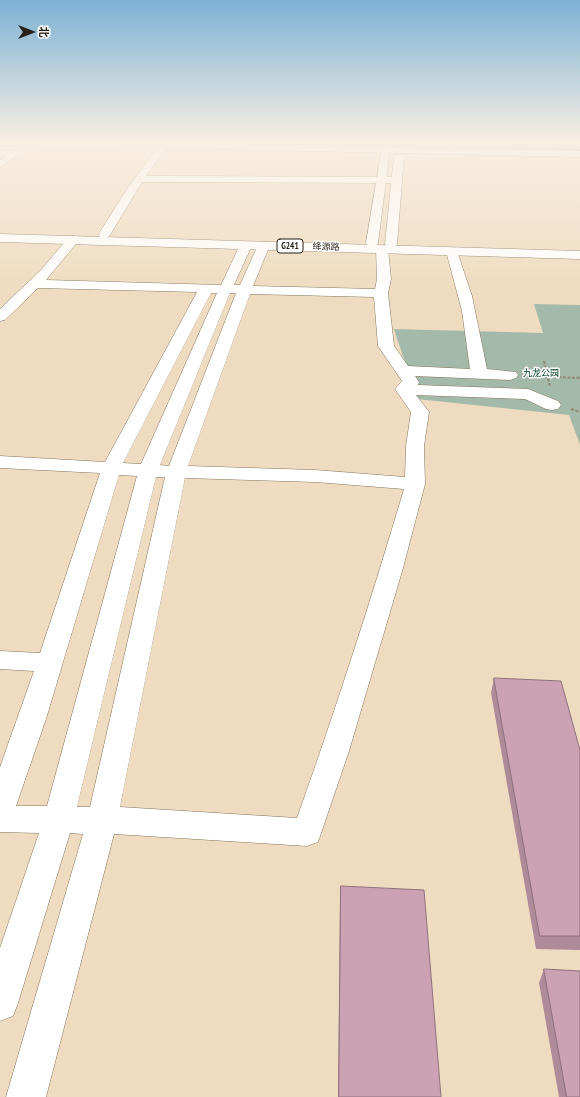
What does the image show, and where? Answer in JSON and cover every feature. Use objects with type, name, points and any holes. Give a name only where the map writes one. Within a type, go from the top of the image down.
[{"type":"main road","points":[[104,236],[130,193]]},
{"type":"main road","points":[[0,819],[102,821],[307,832],[335,751],[390,575],[415,484],[415,446],[420,412],[386,346],[381,292],[384,279],[381,193]]},
{"type":"main road","points":[[382,245],[394,193]]},
{"type":"main road","name":"绛源路","points":[[0,232],[580,250]]},
{"type":"main road","name":"绛源路","points":[[0,238],[255,245],[382,245],[452,251],[580,255]]},
{"type":"main road","points":[[0,317],[34,284],[73,240]]},
{"type":"main road","points":[[0,807],[32,719],[111,468],[225,289],[255,245]]},
{"type":"main road","points":[[452,251],[461,277],[474,332],[479,373]]},
{"type":"main road","points":[[34,284],[381,292]]},
{"type":"main road","points":[[0,1003],[59,820],[148,470],[225,289]]},
{"type":"main road","points":[[26,1097],[102,821],[176,472],[225,289]]},
{"type":"main road","points":[[403,380],[479,373],[510,375]]},
{"type":"main road","points":[[403,380],[528,394],[552,405]]},
{"type":"main road","points":[[0,462],[176,472],[315,476],[415,484]]},
{"type":"main road","points":[[0,660],[50,663]]},
{"type":"path","points":[[510,375],[580,378]]},
{"type":"green space","name":"九龙公园","points":[[534,304],[580,305],[580,445],[569,415],[417,399],[394,329],[543,333]]},
{"type":"building","points":[[494,678],[561,681],[580,750],[580,936],[540,936]]},
{"type":"building","points":[[341,886],[424,890],[441,1097],[339,1097]]},
{"type":"building","points":[[544,969],[580,971],[580,1097],[567,1097]]}]
